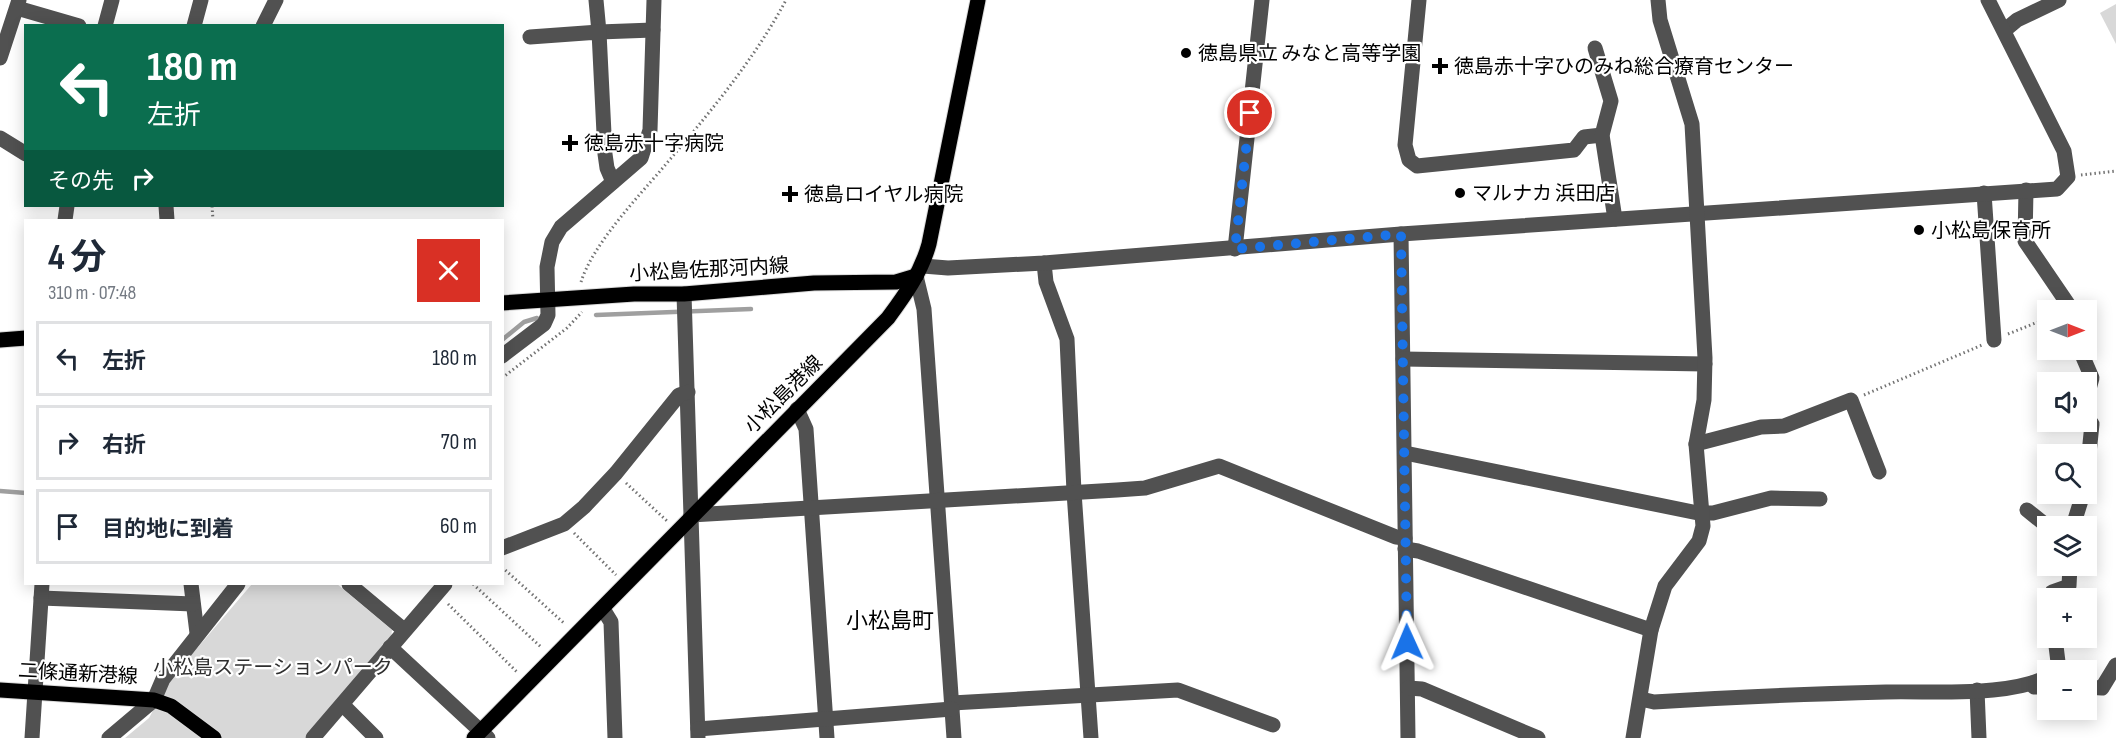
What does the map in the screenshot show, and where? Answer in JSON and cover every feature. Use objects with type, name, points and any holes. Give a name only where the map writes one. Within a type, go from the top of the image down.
[{"type":"main road","name":"小松島港線","points":[[481,736],[691,515],[888,318],[920,271],[978,0]]},
{"type":"main road","name":"小松島佐那河内線","points":[[504,303],[582,297],[684,306],[814,283],[896,282],[920,271]]},
{"type":"main road","points":[[0,340],[24,338]]},
{"type":"main road","name":"二條通新港線","points":[[0,690],[154,700],[171,706],[214,738]]},
{"type":"street","points":[[106,24],[112,0]]},
{"type":"street","points":[[195,24],[201,0]]},
{"type":"street","points":[[264,24],[276,0]]},
{"type":"street","points":[[596,0],[605,154],[607,168],[614,182]]},
{"type":"street","points":[[504,354],[544,324],[548,300],[547,267],[552,242],[561,227],[641,158],[648,143],[654,0]]},
{"type":"street","points":[[1235,249],[1262,0]]},
{"type":"street","points":[[1419,0],[1405,145],[1409,160],[1417,166],[1574,150],[1584,137],[1602,135]]},
{"type":"street","points":[[1633,738],[1651,630],[1665,586],[1699,541],[1703,513],[1696,444],[1704,400],[1705,364],[1692,124],[1660,20],[1658,0]]},
{"type":"street","points":[[954,738],[920,271],[1235,249],[1401,234],[2057,189],[2068,177],[2064,151],[1988,0]]},
{"type":"street","points":[[2005,30],[2017,20],[2059,0]]},
{"type":"street","points":[[0,58],[18,4],[73,24]]},
{"type":"street","points":[[530,37],[653,30]]},
{"type":"street","points":[[1595,48],[1611,101],[1602,135],[1615,219]]},
{"type":"street","points":[[0,138],[24,153]]},
{"type":"street","points":[[2026,190],[2025,241],[2065,300]]},
{"type":"street","points":[[1984,193],[1994,340]]},
{"type":"street","points":[[1401,234],[1408,738]]},
{"type":"street","points":[[1044,263],[1046,282],[1067,339],[1074,492],[1092,738]]},
{"type":"street","points":[[684,306],[698,734],[825,718],[952,706],[1088,694],[1184,691],[1273,725]]},
{"type":"street","points":[[1403,359],[1705,364]]},
{"type":"street","points":[[504,547],[564,524],[616,473],[679,395],[688,392]]},
{"type":"street","points":[[1696,444],[1761,427],[1784,426],[1851,400],[1879,472]]},
{"type":"street","points":[[797,409],[806,429],[827,738]]},
{"type":"street","points":[[1405,453],[1703,513],[1771,498],[1820,500]]},
{"type":"street","points":[[691,515],[811,510],[1145,488],[1219,466],[1396,537],[1418,551],[1651,630]]},
{"type":"street","points":[[2027,510],[2037,518]]},
{"type":"street","points":[[2063,588],[2069,586],[2070,576]]},
{"type":"street","points":[[191,585],[197,633]]},
{"type":"street","points":[[109,738],[154,700],[163,679],[237,585]]},
{"type":"street","points":[[350,585],[404,630]]},
{"type":"street","points":[[313,738],[440,588]]},
{"type":"street","points":[[32,738],[41,591],[193,604]]},
{"type":"street","points":[[603,609],[611,622],[615,738]]},
{"type":"street","points":[[390,647],[481,736]]},
{"type":"street","points":[[2097,688],[2102,688],[2116,665]]},
{"type":"street","points":[[1641,699],[1654,702],[1786,694],[1977,690],[2018,687],[2037,681]]},
{"type":"street","points":[[2032,683],[2034,687],[2037,687]]},
{"type":"street","points":[[1408,688],[1422,689],[1538,738]]},
{"type":"street","points":[[1977,690],[1979,738]]},
{"type":"street","points":[[343,705],[376,738]]},
{"type":"path","points":[[504,376],[567,328],[583,311],[581,283],[585,270],[627,210],[720,99],[786,0]]},
{"type":"path","points":[[2068,177],[2116,171]]},
{"type":"path","points":[[1851,400],[2037,322]]},
{"type":"path","points":[[616,473],[677,530]]},
{"type":"path","points":[[564,524],[626,585]]},
{"type":"path","points":[[504,569],[577,635]]},
{"type":"path","points":[[474,585],[554,658]]},
{"type":"path","points":[[440,588],[529,684]]},
{"type":"green space","points":[[2116,4],[2116,44],[2100,13]]},
{"type":"green space","name":"小松島ステーションパーク","points":[[251,585],[338,585],[392,630],[391,639],[305,738],[125,738],[149,718],[169,681]]},
{"type":"waterway","points":[[596,315],[751,309]]},
{"type":"waterway","points":[[504,338],[524,322],[537,318]]},
{"type":"waterway","points":[[0,491],[24,493]]},
{"type":"place","name":"徳島県立 みなと高等学園","points":[[1186,53]]},
{"type":"place","name":"徳島赤十字ひのみね総合療育センター","points":[[1440,66]]},
{"type":"place","name":"徳島赤十字病院","points":[[570,143]]},
{"type":"place","name":"マルナカ 浜田店","points":[[1460,193]]},
{"type":"place","name":"徳島ロイヤル病院","points":[[790,194]]},
{"type":"place","name":"小松島保育所","points":[[1919,230]]},
{"type":"district","name":"小松島町","points":[[890,620]]},
{"type":"route","points":[[1250,113],[1235,249],[1401,234],[1407,642]]}]
